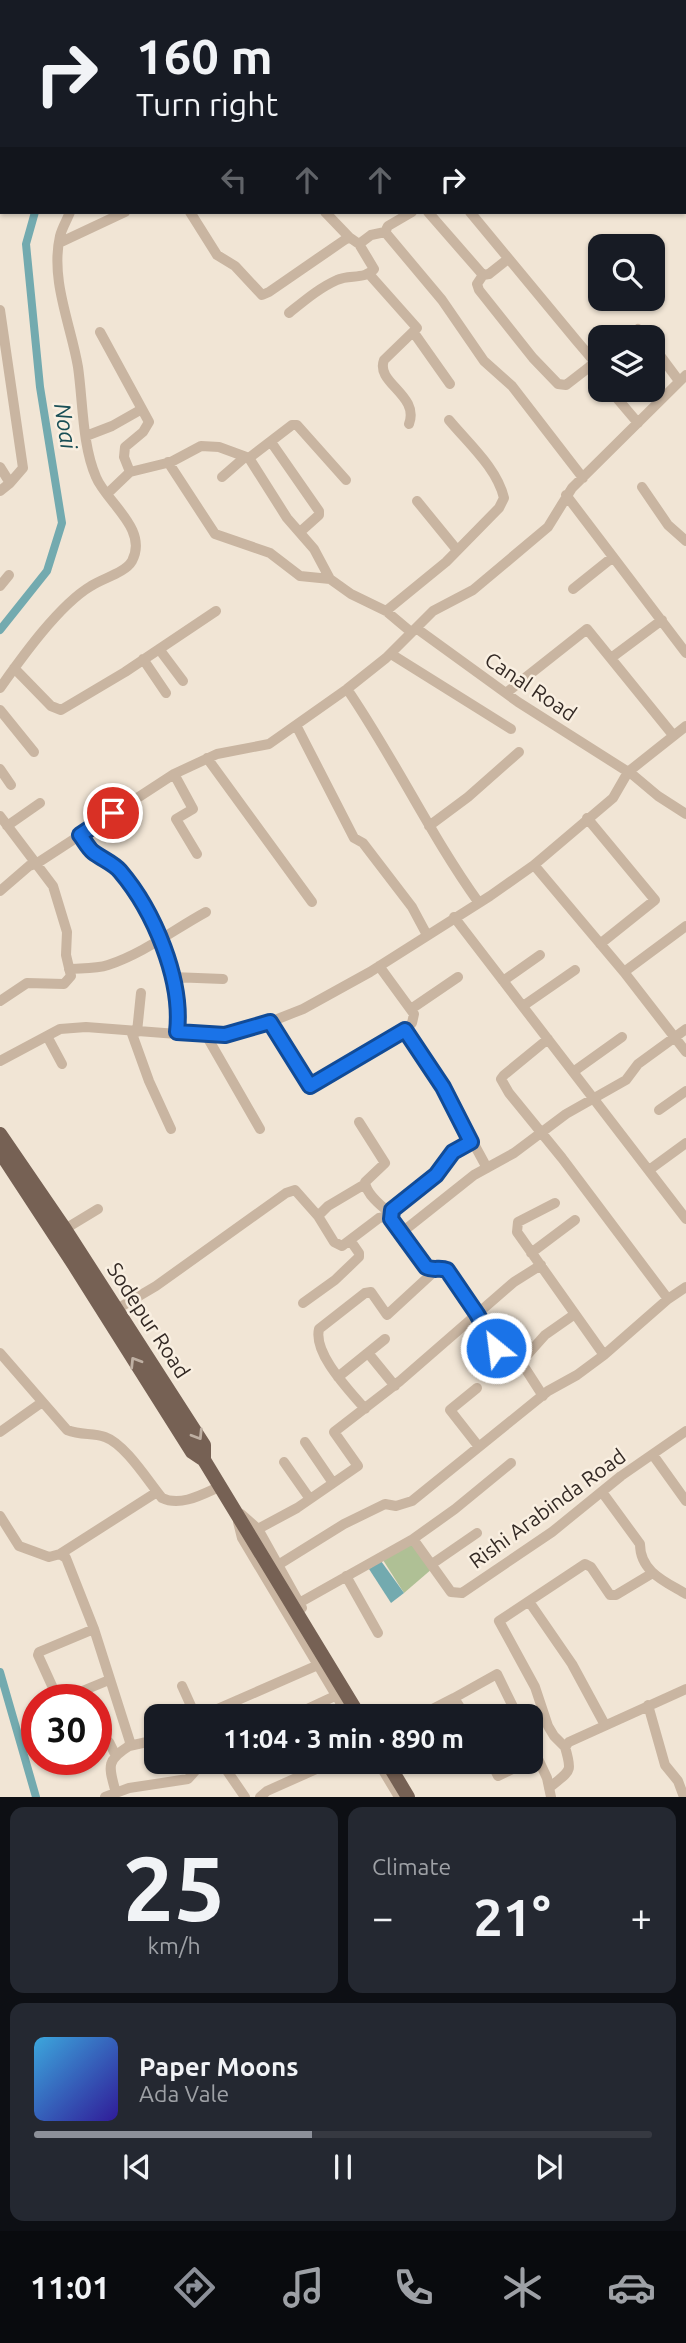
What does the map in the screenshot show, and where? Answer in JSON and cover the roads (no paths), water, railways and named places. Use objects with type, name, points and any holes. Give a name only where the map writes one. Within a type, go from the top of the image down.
[{"type":"main road","name":"Sodepur Road","points":[[0,1134],[65,1229],[204,1445],[204,1460],[234,1507],[254,1532],[353,1704]]},
{"type":"main road","points":[[0,1152],[192,1452],[204,1460]]},
{"type":"main road","points":[[394,1774],[408,1797]]},
{"type":"street","points":[[0,688],[71,601],[91,586],[124,568],[132,561],[135,548],[129,523],[96,478],[86,436],[77,365],[63,306],[59,269],[59,243],[69,214]]},
{"type":"street","points":[[59,243],[120,214]]},
{"type":"street","points":[[191,214],[216,255],[235,265],[262,295],[354,241],[385,232]]},
{"type":"street","points":[[289,313],[335,281],[369,274],[374,269],[354,241],[327,214]]},
{"type":"street","points":[[385,232],[388,226],[409,214]]},
{"type":"street","points":[[430,214],[483,275]]},
{"type":"street","points":[[472,214],[588,354]]},
{"type":"street","points":[[385,232],[442,300],[484,361],[512,386],[583,478]]},
{"type":"street","points":[[508,259],[489,274],[483,275],[477,284],[479,290],[554,381],[562,386],[588,369]]},
{"type":"street","points":[[369,274],[417,328],[382,365],[384,372],[409,404],[412,417],[409,424]]},
{"type":"street","points":[[0,310],[23,468],[0,491]]},
{"type":"street","points":[[100,332],[149,422],[125,447],[130,472]]},
{"type":"street","points":[[414,332],[450,384]]},
{"type":"street","points":[[0,891],[29,866],[174,774],[207,758],[262,747],[296,727],[347,690],[433,611],[473,590],[525,548],[554,520],[566,495],[683,378],[665,359]]},
{"type":"street","points":[[620,402],[638,423]]},
{"type":"street","points":[[86,436],[112,426],[142,409]]},
{"type":"street","points":[[386,611],[418,587],[457,550],[499,508],[504,498],[494,474],[449,420]]},
{"type":"street","points":[[222,477],[292,425],[297,425],[346,480]]},
{"type":"street","points":[[271,442],[319,511],[319,516],[300,532]]},
{"type":"street","points":[[107,494],[130,472],[169,463],[201,446],[247,457],[287,518],[314,549],[330,579],[351,594],[386,611],[404,640],[511,729]]},
{"type":"street","points":[[169,463],[215,534],[270,553],[300,576],[330,579]]},
{"type":"street","points":[[0,467],[10,483]]},
{"type":"street","points":[[642,487],[668,525],[686,541]]},
{"type":"street","points":[[566,495],[686,653]]},
{"type":"street","points":[[417,501],[457,550]]},
{"type":"street","points":[[573,589],[612,557]]},
{"type":"street","points":[[0,586],[9,575]]},
{"type":"street","points":[[14,668],[51,706],[61,710],[216,611]]},
{"type":"street","points":[[611,659],[662,620]]},
{"type":"street","points":[[506,693],[587,629],[673,735]]},
{"type":"street","name":"Canal Road","points":[[404,640],[506,693],[628,772],[686,814]]},
{"type":"street","points":[[159,649],[183,681]]},
{"type":"street","points":[[143,659],[166,694]]},
{"type":"street","points":[[347,690],[366,717],[451,864],[479,903]]},
{"type":"street","points":[[0,710],[34,752]]},
{"type":"street","points":[[0,1061],[60,1029],[86,1027],[225,1035],[303,1009],[379,966],[534,865],[619,788],[628,772],[686,726]]},
{"type":"street","points":[[296,727],[354,838],[363,843],[400,890],[427,935]]},
{"type":"street","points":[[429,826],[468,797],[519,752]]},
{"type":"street","points":[[207,758],[312,902]]},
{"type":"street","points":[[0,769],[11,785]]},
{"type":"street","points":[[174,774],[193,809],[176,819],[197,854]]},
{"type":"street","points":[[8,827],[40,803]]},
{"type":"street","points":[[0,817],[53,886],[68,932],[66,955],[71,976],[64,984],[27,983],[0,1001]]},
{"type":"street","points":[[587,818],[655,900],[600,944]]},
{"type":"street","points":[[80,835],[92,851],[118,869],[150,917],[172,977],[179,1013],[177,1032]]},
{"type":"street","points":[[534,865],[624,972],[686,1052]]},
{"type":"street","points":[[69,969],[106,966],[160,942],[172,931],[206,912]]},
{"type":"street","points":[[454,917],[686,1219]]},
{"type":"street","points":[[624,972],[686,926]]},
{"type":"street","points":[[503,981],[540,955]]},
{"type":"street","points":[[270,1022],[310,1086],[405,1030],[414,1018],[411,1009],[379,966]]},
{"type":"street","points":[[523,1006],[575,970]]},
{"type":"street","points":[[172,977],[223,979]]},
{"type":"street","points":[[411,1009],[458,977]]},
{"type":"street","points":[[141,993],[134,1031],[149,1081],[171,1129]]},
{"type":"street","points":[[405,1030],[443,1087],[487,1168]]},
{"type":"street","points":[[401,1233],[474,1175],[514,1153],[540,1132],[626,1080],[638,1064],[686,1030]]},
{"type":"street","points":[[206,1035],[260,1129]]},
{"type":"street","points":[[47,1036],[62,1064]]},
{"type":"street","points":[[573,1072],[622,1037]]},
{"type":"street","points":[[548,1039],[501,1077],[509,1093],[668,1299]]},
{"type":"street","points":[[659,1110],[686,1091]]},
{"type":"street","points":[[318,1216],[328,1206],[365,1184],[385,1163],[359,1122]]},
{"type":"street","points":[[117,1309],[156,1286],[286,1193],[295,1190],[318,1216],[337,1245],[342,1245],[379,1217],[390,1214],[436,1175],[453,1152],[471,1142]]},
{"type":"street","points":[[649,1170],[686,1143]]},
{"type":"street","points":[[365,1184],[390,1214],[426,1267],[447,1270],[496,1348],[520,1363],[543,1395]]},
{"type":"street","points":[[555,1203],[518,1222],[517,1232],[604,1354]]},
{"type":"street","points":[[65,1229],[98,1209]]},
{"type":"street","points":[[531,1253],[575,1220]]},
{"type":"street","points":[[303,1304],[335,1280],[359,1257],[350,1240]]},
{"type":"street","points":[[359,1704],[278,1565],[254,1532],[310,1499],[359,1465],[334,1432],[395,1386],[514,1282],[541,1265]]},
{"type":"street","points":[[365,1409],[338,1377],[322,1349],[319,1329],[365,1293],[371,1292],[387,1314],[438,1269]]},
{"type":"street","points":[[278,1565],[344,1524],[385,1504],[396,1506],[412,1501],[543,1395],[577,1375],[686,1287]]},
{"type":"street","points":[[520,1363],[545,1335],[575,1314]]},
{"type":"street","points":[[338,1377],[385,1339]]},
{"type":"street","points":[[0,1353],[67,1430],[81,1436],[96,1435],[108,1438],[120,1446],[162,1498],[170,1502],[180,1501],[220,1486]]},
{"type":"street","points":[[368,1353],[395,1386]]},
{"type":"street","points":[[477,1388],[450,1410],[479,1447]]},
{"type":"street","points":[[0,1432],[41,1403]]},
{"type":"street","name":"Rishi Arabinda Road","points":[[413,1539],[451,1592],[462,1593],[552,1532],[621,1476],[686,1431]]},
{"type":"street","points":[[305,1442],[333,1483]]},
{"type":"street","points":[[653,1455],[686,1501]]},
{"type":"street","points":[[284,1462],[310,1499]]},
{"type":"street","points":[[299,1603],[413,1539],[511,1463]]},
{"type":"street","points":[[0,1516],[19,1546],[49,1557],[60,1554],[157,1492]]},
{"type":"street","points":[[602,1492],[640,1544],[640,1553],[652,1574],[686,1594]]},
{"type":"street","points":[[234,1507],[242,1538],[340,1704]]},
{"type":"street","points":[[432,1564],[477,1533]]},
{"type":"street","points":[[60,1554],[66,1558],[94,1629],[130,1742],[129,1746]]},
{"type":"street","points":[[540,1774],[550,1792],[569,1771],[571,1763],[565,1747],[554,1736],[535,1688],[499,1621],[586,1564],[591,1567],[610,1595],[616,1595],[652,1574]]},
{"type":"street","points":[[346,1576],[378,1633]]},
{"type":"street","points":[[530,1602],[572,1664],[605,1725]]},
{"type":"street","points":[[52,1684],[39,1652],[94,1629]]},
{"type":"street","points":[[228,1704],[317,1665]]},
{"type":"street","points":[[442,1704],[497,1674],[512,1704]]},
{"type":"street","points":[[99,1684],[110,1680]]},
{"type":"street","points":[[183,1686],[192,1704]]},
{"type":"street","points":[[565,1747],[572,1740],[686,1689]]},
{"type":"street","points":[[318,1704],[335,1696]]},
{"type":"street","points":[[454,1698],[458,1704]]},
{"type":"street","points":[[648,1705],[665,1765],[678,1781],[684,1797]]},
{"type":"street","points":[[144,1743],[129,1746],[115,1754],[111,1761],[115,1795],[167,1781],[188,1779],[192,1774]]},
{"type":"street","points":[[112,1748],[115,1754]]},
{"type":"street","points":[[229,1774],[245,1797]]},
{"type":"street","points":[[260,1797],[267,1791],[305,1774]]},
{"type":"street","points":[[385,1774],[398,1797]]},
{"type":"street","points":[[401,1774],[414,1797]]},
{"type":"water","points":[[381,1561],[404,1593],[391,1603],[369,1569]]},
{"type":"waterway","name":"Noai","points":[[0,630],[47,571],[62,523],[40,387],[26,244],[34,214]]},
{"type":"waterway","name":"Noai","points":[[0,1672],[36,1797]]}]
